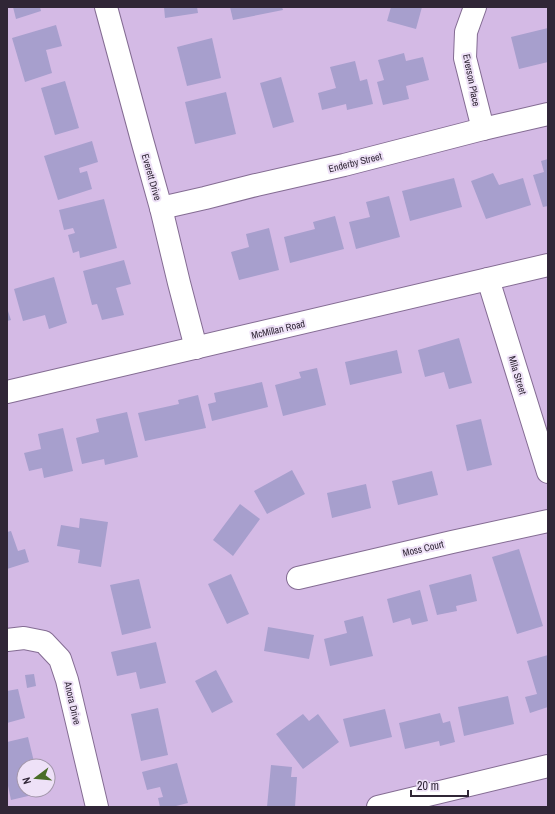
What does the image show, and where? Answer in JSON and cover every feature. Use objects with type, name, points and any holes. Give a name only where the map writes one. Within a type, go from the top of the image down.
[{"type":"street","name":"Everett Drive","points":[[106,7],[161,208],[196,348]]},
{"type":"street","name":"Everson Place","points":[[475,7],[466,32],[465,58],[482,129]]},
{"type":"street","name":"Enderby Street","points":[[161,208],[344,165],[482,129],[548,114]]},
{"type":"street","name":"McMillan Road","points":[[7,392],[548,265]]},
{"type":"street","name":"Mila Street","points":[[488,279],[548,472]]},
{"type":"street","name":"Moss Court","points":[[298,578],[548,521]]},
{"type":"street","name":"Anora Drive","points":[[7,640],[24,638],[44,642],[60,658],[68,680],[97,807]]},
{"type":"street","points":[[378,807],[548,766]]},
{"type":"building","points":[[13,7],[40,7],[41,11],[16,19]]},
{"type":"building","points":[[164,7],[197,7],[198,13],[165,18]]},
{"type":"building","points":[[230,7],[282,7],[283,10],[233,20]]},
{"type":"building","points":[[391,7],[422,7],[416,29],[387,21]]},
{"type":"building","points":[[56,25],[62,46],[46,50],[52,73],[25,82],[12,38]]},
{"type":"building","points":[[548,28],[548,62],[519,69],[511,37]]},
{"type":"building","points":[[212,38],[221,78],[187,86],[177,47]]},
{"type":"building","points":[[404,53],[406,61],[423,57],[429,80],[406,86],[409,99],[383,105],[377,82],[384,80],[378,60]]},
{"type":"building","points":[[355,61],[360,81],[367,79],[373,104],[347,110],[346,104],[322,110],[318,93],[336,88],[330,67]]},
{"type":"building","points":[[281,77],[294,122],[273,128],[260,83]]},
{"type":"building","points":[[65,81],[79,128],[55,135],[41,88]]},
{"type":"building","points":[[226,92],[236,134],[195,144],[185,102]]},
{"type":"building","points":[[92,141],[98,162],[79,168],[80,173],[87,171],[92,189],[58,200],[44,156]]},
{"type":"building","points":[[548,159],[548,206],[543,207],[533,175],[544,172],[541,161]]},
{"type":"building","points":[[493,173],[499,185],[523,178],[531,205],[486,219],[471,181]]},
{"type":"building","points":[[454,178],[462,207],[410,221],[402,191]]},
{"type":"building","points":[[389,196],[400,237],[356,249],[349,222],[370,217],[366,202]]},
{"type":"building","points":[[104,199],[117,248],[80,258],[79,251],[73,253],[68,235],[75,233],[73,228],[64,230],[59,210]]},
{"type":"building","points":[[335,216],[344,249],[290,263],[284,237],[315,229],[313,222]]},
{"type":"building","points":[[269,228],[279,270],[239,280],[231,252],[249,247],[246,234]]},
{"type":"building","points":[[124,260],[131,284],[116,288],[124,315],[102,320],[97,304],[92,305],[83,271]]},
{"type":"building","points":[[54,277],[67,323],[49,329],[45,315],[23,321],[14,289]]},
{"type":"building","points":[[7,308],[11,320],[7,321]]},
{"type":"building","points":[[459,338],[472,383],[449,389],[444,372],[425,377],[418,350]]},
{"type":"building","points":[[397,350],[402,373],[350,385],[345,362]]},
{"type":"building","points":[[317,368],[326,405],[283,416],[275,385],[301,378],[299,372]]},
{"type":"building","points":[[262,382],[268,407],[212,421],[208,404],[216,402],[214,393]]},
{"type":"building","points":[[198,395],[206,428],[145,441],[138,413],[179,404],[178,400]]},
{"type":"building","points":[[127,412],[138,457],[105,465],[104,459],[82,464],[76,438],[99,432],[96,419]]},
{"type":"building","points":[[481,419],[492,465],[467,471],[456,425]]},
{"type":"building","points":[[63,428],[73,471],[44,478],[42,468],[29,471],[24,453],[41,449],[38,434]]},
{"type":"building","points":[[292,470],[305,494],[267,514],[254,491]]},
{"type":"building","points":[[432,471],[438,495],[398,505],[392,481]]},
{"type":"building","points":[[366,484],[371,508],[332,518],[327,493]]},
{"type":"building","points":[[240,504],[260,519],[233,556],[213,540]]},
{"type":"building","points":[[80,518],[108,522],[101,567],[78,563],[80,550],[57,546],[61,525],[79,528]]},
{"type":"building","points":[[11,531],[18,551],[25,549],[29,562],[7,569],[7,532]]},
{"type":"building","points":[[519,549],[543,626],[517,634],[492,557]]},
{"type":"building","points":[[231,574],[249,614],[227,624],[208,584]]},
{"type":"building","points":[[471,574],[477,601],[456,606],[457,611],[437,615],[429,585]]},
{"type":"building","points":[[139,579],[151,628],[122,635],[110,585]]},
{"type":"building","points":[[420,590],[428,621],[412,625],[410,618],[393,623],[387,599]]},
{"type":"building","points":[[363,616],[373,656],[330,666],[324,639],[347,633],[344,621]]},
{"type":"building","points":[[268,627],[314,635],[309,659],[264,651]]},
{"type":"building","points":[[156,642],[166,683],[140,689],[136,672],[117,676],[111,652]]},
{"type":"building","points":[[548,655],[548,707],[530,713],[525,697],[537,694],[527,661]]},
{"type":"building","points":[[216,670],[233,702],[212,713],[195,681]]},
{"type":"building","points":[[34,674],[36,686],[27,688],[25,675]]},
{"type":"building","points":[[18,689],[25,718],[7,723],[7,691]]},
{"type":"building","points":[[508,696],[514,724],[464,736],[458,707]]},
{"type":"building","points":[[158,708],[168,755],[141,761],[131,714]]},
{"type":"building","points":[[385,709],[392,737],[350,747],[343,719]]},
{"type":"building","points":[[440,713],[443,723],[450,721],[455,742],[440,746],[439,741],[405,749],[399,723]]},
{"type":"building","points":[[303,714],[309,721],[318,714],[339,742],[303,769],[276,734]]},
{"type":"building","points":[[28,737],[33,758],[16,758],[16,798],[20,798],[11,800],[7,781],[7,742]]},
{"type":"building","points":[[177,763],[188,803],[172,807],[160,807],[158,798],[163,797],[160,787],[147,790],[142,772]]},
{"type":"building","points":[[271,765],[292,767],[291,777],[297,777],[295,807],[267,807]]}]
